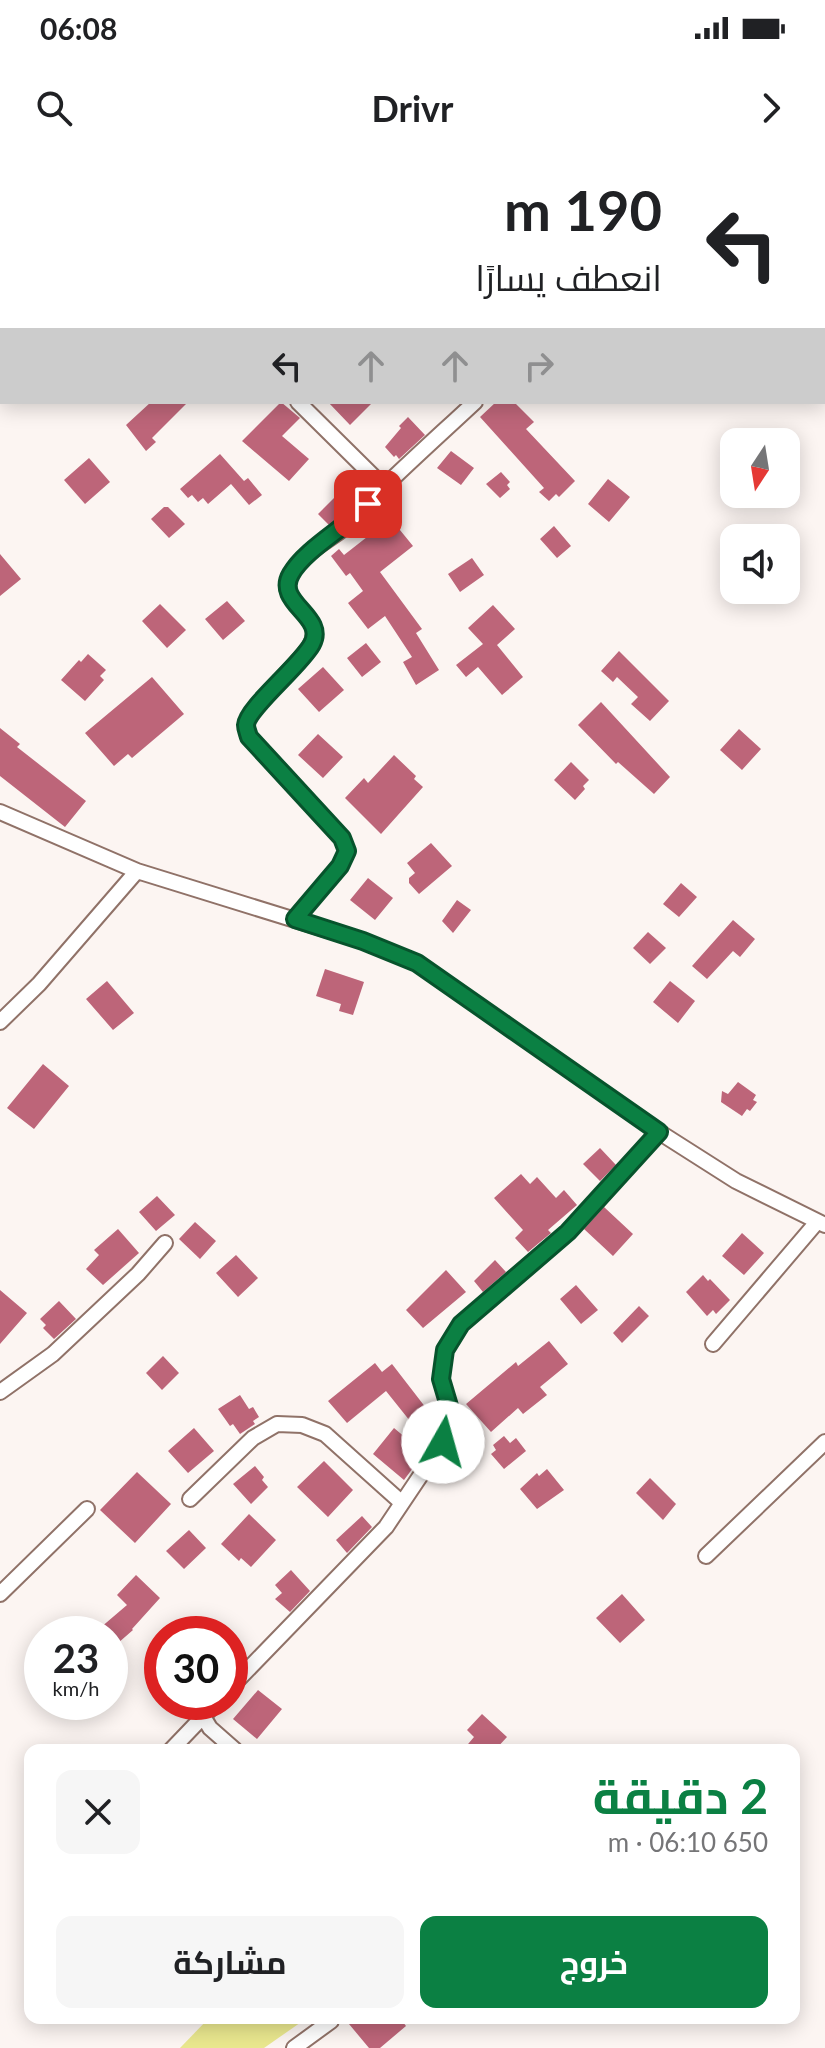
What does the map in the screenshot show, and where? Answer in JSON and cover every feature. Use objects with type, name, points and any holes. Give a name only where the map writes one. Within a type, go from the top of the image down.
[{"type":"street","points":[[300,404],[384,487]]},
{"type":"street","points":[[295,919],[340,866],[347,851],[342,838],[249,737],[246,725],[251,712],[280,684],[312,644],[315,633],[311,622],[288,594],[287,583],[303,559],[353,521],[384,487],[473,404]]},
{"type":"street","points":[[0,812],[137,871],[363,941],[417,963],[659,1132],[736,1181],[821,1224],[713,1344]]},
{"type":"street","points":[[0,1022],[39,984],[137,871]]},
{"type":"street","points":[[248,1667],[366,1549],[443,1442],[449,1406],[441,1379],[445,1350],[461,1324],[568,1232],[659,1132]]},
{"type":"street","points":[[0,1392],[53,1354],[138,1274],[165,1243]]},
{"type":"street","points":[[190,1499],[253,1438],[277,1424],[302,1425],[325,1434],[402,1503]]},
{"type":"street","points":[[706,1556],[825,1442]]},
{"type":"street","points":[[0,1594],[87,1509]]},
{"type":"street","points":[[177,1744],[202,1720]]},
{"type":"street","points":[[205,1720],[228,1744]]},
{"type":"street","points":[[294,2048],[327,2024]]},
{"type":"shaded area","points":[[203,2024],[298,2024],[264,2048],[180,2048]]},
{"type":"building","points":[[149,404],[186,404],[152,438],[156,442],[146,451],[126,425]]},
{"type":"building","points":[[279,404],[283,404],[300,418],[282,436],[309,459],[289,481],[242,441]]},
{"type":"building","points":[[330,404],[371,404],[350,425]]},
{"type":"building","points":[[494,404],[516,404],[534,422],[526,429],[575,481],[559,497],[556,494],[549,501],[539,492],[544,488],[480,417]]},
{"type":"building","points":[[408,417],[425,435],[399,459],[385,447]]},
{"type":"building","points":[[451,451],[474,468],[461,485],[437,468]]},
{"type":"building","points":[[220,454],[244,481],[248,478],[262,495],[249,505],[231,484],[208,504],[203,498],[198,502],[192,495],[188,498],[180,489]]},
{"type":"building","points":[[89,458],[110,482],[85,504],[64,480]]},
{"type":"building","points":[[501,472],[510,482],[507,485],[510,489],[500,498],[486,484]]},
{"type":"building","points":[[608,479],[630,497],[609,522],[588,504]]},
{"type":"building","points":[[343,489],[357,503],[330,526],[318,514]]},
{"type":"building","points":[[168,507],[185,524],[169,538],[151,519]]},
{"type":"building","points":[[382,508],[413,546],[380,572],[422,629],[416,633],[439,670],[416,685],[403,662],[412,657],[385,616],[368,629],[348,603],[363,591],[350,573],[346,576],[331,556],[339,549],[344,555],[367,537],[360,529]]},
{"type":"building","points":[[554,526],[571,546],[557,558],[540,539]]},
{"type":"building","points":[[0,554],[21,579],[0,596]]},
{"type":"building","points":[[472,558],[484,575],[460,592],[448,574]]},
{"type":"building","points":[[227,601],[245,621],[223,640],[205,619]]},
{"type":"building","points":[[160,604],[186,630],[167,648],[142,621]]},
{"type":"building","points":[[493,605],[515,629],[497,645],[523,677],[502,695],[478,667],[466,677],[456,665],[483,644],[468,628]]},
{"type":"building","points":[[366,643],[381,662],[362,677],[347,658]]},
{"type":"building","points":[[619,651],[669,701],[650,721],[631,704],[638,697],[617,677],[613,682],[601,671]]},
{"type":"building","points":[[88,654],[106,670],[100,676],[104,680],[85,701],[61,680]]},
{"type":"building","points":[[323,667],[344,690],[319,712],[298,689]]},
{"type":"building","points":[[152,677],[184,714],[132,758],[128,754],[114,766],[85,733]]},
{"type":"building","points":[[601,702],[670,777],[654,794],[618,762],[616,764],[578,725]]},
{"type":"building","points":[[0,728],[20,744],[17,747],[86,801],[65,827],[0,776]]},
{"type":"building","points":[[739,729],[761,749],[742,770],[720,750]]},
{"type":"building","points":[[318,734],[343,757],[323,778],[298,755]]},
{"type":"building","points":[[394,755],[423,787],[381,834],[345,798],[364,778],[368,783]]},
{"type":"building","points":[[571,762],[589,780],[575,800],[554,780]]},
{"type":"building","points":[[431,843],[452,866],[419,894],[409,883],[409,878],[415,873],[407,863]]},
{"type":"building","points":[[368,878],[393,898],[375,920],[350,900]]},
{"type":"building","points":[[681,883],[697,897],[679,917],[663,904]]},
{"type":"building","points":[[457,900],[471,910],[453,933],[442,921]]},
{"type":"building","points":[[733,920],[755,939],[740,957],[733,951],[707,979],[692,966]]},
{"type":"building","points":[[648,932],[666,948],[650,964],[633,948]]},
{"type":"building","points":[[325,969],[364,982],[353,1015],[339,1011],[341,1004],[316,996]]},
{"type":"building","points":[[107,981],[134,1013],[113,1030],[86,999]]},
{"type":"building","points":[[670,981],[695,1001],[678,1023],[653,1002]]},
{"type":"building","points":[[43,1064],[69,1086],[34,1129],[7,1108]]},
{"type":"building","points":[[738,1082],[756,1095],[753,1100],[757,1102],[742,1116],[721,1102],[722,1091],[728,1094]]},
{"type":"building","points":[[600,1148],[616,1165],[600,1181],[583,1164]]},
{"type":"building","points":[[521,1174],[530,1184],[537,1177],[556,1198],[564,1190],[577,1205],[528,1252],[515,1238],[523,1230],[494,1198]]},
{"type":"building","points":[[157,1196],[175,1215],[156,1231],[139,1212]]},
{"type":"building","points":[[604,1207],[633,1234],[613,1256],[584,1229]]},
{"type":"building","points":[[195,1222],[216,1241],[200,1259],[179,1239]]},
{"type":"building","points":[[118,1229],[139,1253],[103,1285],[86,1269],[99,1255],[94,1250]]},
{"type":"building","points":[[742,1233],[764,1253],[744,1275],[722,1256]]},
{"type":"building","points":[[236,1255],[258,1278],[238,1297],[216,1273]]},
{"type":"building","points":[[495,1260],[506,1272],[483,1292],[474,1281]]},
{"type":"building","points":[[446,1270],[466,1292],[423,1328],[406,1310]]},
{"type":"building","points":[[703,1275],[730,1300],[716,1314],[713,1310],[707,1316],[686,1292]]},
{"type":"building","points":[[576,1285],[598,1310],[581,1324],[560,1299]]},
{"type":"building","points":[[0,1290],[27,1313],[0,1344]]},
{"type":"building","points":[[59,1301],[76,1319],[54,1339],[43,1328],[46,1325],[40,1319]]},
{"type":"building","points":[[639,1306],[649,1316],[622,1343],[613,1333]]},
{"type":"building","points":[[549,1341],[568,1364],[540,1387],[547,1395],[523,1414],[518,1408],[491,1432],[466,1404],[516,1362],[518,1366]]},
{"type":"building","points":[[163,1356],[179,1373],[162,1390],[146,1373]]},
{"type":"building","points":[[375,1363],[382,1372],[392,1364],[426,1408],[410,1421],[386,1391],[347,1423],[328,1401]]},
{"type":"building","points":[[240,1395],[259,1417],[253,1421],[255,1424],[240,1434],[218,1409]]},
{"type":"building","points":[[194,1428],[214,1451],[188,1473],[168,1451]]},
{"type":"building","points":[[394,1428],[424,1453],[404,1480],[373,1454]]},
{"type":"building","points":[[504,1436],[510,1443],[516,1438],[526,1451],[504,1469],[491,1454],[496,1450],[493,1445]]},
{"type":"building","points":[[324,1461],[353,1490],[328,1517],[297,1487]]},
{"type":"building","points":[[255,1466],[268,1487],[251,1504],[233,1484]]},
{"type":"building","points":[[547,1469],[564,1490],[537,1509],[520,1489],[537,1473],[539,1476]]},
{"type":"building","points":[[137,1472],[171,1504],[135,1543],[100,1510]]},
{"type":"building","points":[[650,1478],[676,1504],[663,1520],[636,1493]]},
{"type":"building","points":[[249,1514],[276,1540],[251,1567],[241,1558],[239,1561],[221,1544]]},
{"type":"building","points":[[362,1516],[372,1527],[347,1553],[336,1540]]},
{"type":"building","points":[[189,1530],[206,1548],[184,1569],[166,1551]]},
{"type":"building","points":[[291,1570],[310,1591],[290,1612],[275,1599],[282,1593],[275,1585]]},
{"type":"building","points":[[136,1575],[160,1598],[128,1634],[128,1616],[114,1616],[127,1605],[117,1595]]},
{"type":"building","points":[[622,1594],[645,1620],[620,1643],[596,1618]]},
{"type":"building","points":[[258,1690],[282,1709],[257,1739],[234,1720],[248,1720],[248,1702]]},
{"type":"building","points":[[482,1714],[507,1737],[501,1744],[468,1744],[474,1737],[467,1730]]},
{"type":"building","points":[[349,2024],[406,2026],[380,2048],[369,2048]]},
{"type":"route","points":[[368,504],[353,521],[303,559],[291,573],[287,583],[288,594],[311,622],[315,633],[312,644],[280,684],[251,712],[246,725],[249,737],[342,838],[347,851],[340,866],[295,919],[417,963],[659,1132],[568,1232],[461,1324],[445,1350],[441,1379],[449,1406],[443,1442]]}]
